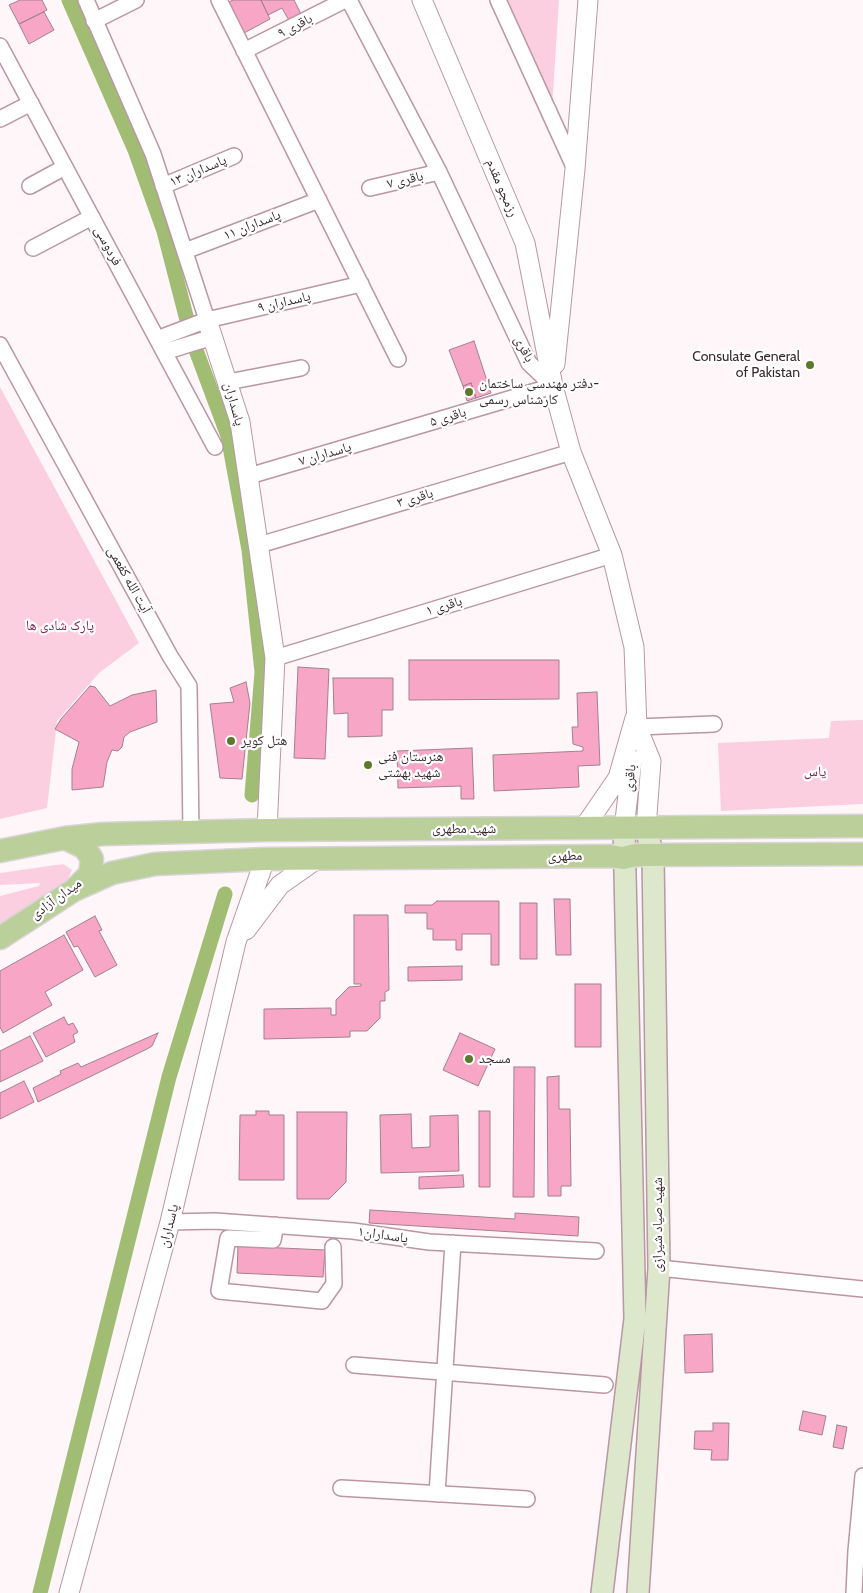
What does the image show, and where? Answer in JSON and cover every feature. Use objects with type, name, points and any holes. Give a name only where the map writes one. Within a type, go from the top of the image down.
[{"type":"main road","name":"شهید مطهری","points":[[65,838],[103,834],[267,830],[863,826]]},
{"type":"main road","name":"شهید صیاد شیرازی","points":[[635,829],[653,856],[659,1268],[638,1593]]},
{"type":"main road","name":"شهید صیاد شیرازی","points":[[602,1593],[635,1319],[623,858],[635,829]]},
{"type":"main road","points":[[74,890],[112,873],[155,864],[265,860],[267,830]]},
{"type":"main road","points":[[0,851],[65,838]]},
{"type":"main road","name":"میدان آزادی","points":[[0,938],[74,890],[90,874],[92,859],[85,848],[65,838]]},
{"type":"main road","name":"مطهری","points":[[265,860],[610,856],[623,858],[636,855],[863,854]]},
{"type":"street","name":"پاسداران","points":[[86,0],[153,154],[240,422],[275,658],[267,830]]},
{"type":"street","points":[[94,20],[136,0]]},
{"type":"street","points":[[219,0],[398,359]]},
{"type":"street","name":"باقری ۹","points":[[244,51],[345,0]]},
{"type":"street","name":"باقری","points":[[349,0],[440,172],[529,363],[552,386],[571,452],[612,555],[634,647],[636,722]]},
{"type":"street","name":"رزمجو مقدم","points":[[422,0],[525,243],[552,386]]},
{"type":"street","points":[[498,0],[575,168]]},
{"type":"street","points":[[552,386],[575,168],[588,0]]},
{"type":"street","name":"فردوسی","points":[[0,46],[215,447]]},
{"type":"street","points":[[0,118],[31,103]]},
{"type":"street","name":"پاسداران ۱۳","points":[[163,186],[234,156]]},
{"type":"street","points":[[30,186],[65,167]]},
{"type":"street","name":"باقری ۷","points":[[370,188],[440,172]]},
{"type":"street","name":"پاسداران ۱۱","points":[[185,251],[319,200]]},
{"type":"street","points":[[33,248],[92,217]]},
{"type":"street","name":"پاسداران ۹","points":[[162,348],[361,284]]},
{"type":"street","name":"آیت الله کفعمی","points":[[0,345],[166,648],[189,686],[191,833]]},
{"type":"street","points":[[228,382],[301,368]]},
{"type":"street","name":"باقری ۵","points":[[402,432],[552,386]]},
{"type":"street","name":"پاسداران ۷","points":[[248,476],[402,432]]},
{"type":"street","name":"باقری ۳","points":[[259,545],[571,452]]},
{"type":"street","name":"باقری ۱","points":[[275,658],[612,555]]},
{"type":"street","points":[[636,722],[714,724]]},
{"type":"street","points":[[635,829],[651,761],[636,722]]},
{"type":"street","points":[[583,829],[618,778],[636,722]]},
{"type":"street","points":[[236,942],[280,885],[317,859]]},
{"type":"street","name":"پاسداران","points":[[69,1593],[170,1222],[236,942],[265,860]]},
{"type":"street","name":"پاسداران۱","points":[[170,1222],[201,1220],[276,1225],[353,1231],[429,1242],[596,1251]]},
{"type":"street","points":[[276,1225],[273,1240],[228,1238],[219,1291],[322,1301],[334,1284],[333,1247]]},
{"type":"street","points":[[436,1494],[453,1243]]},
{"type":"street","points":[[659,1268],[863,1289]]},
{"type":"street","points":[[354,1365],[445,1370],[605,1385]]},
{"type":"street","points":[[854,1593],[859,1551],[863,1476]]},
{"type":"street","points":[[341,1488],[527,1499]]},
{"type":"green space","points":[[506,0],[559,0],[551,123]]},
{"type":"green space","name":"پارک شادی ها","points":[[0,387],[139,643],[99,673],[57,721],[47,808],[0,819]]},
{"type":"green space","name":"یاس","points":[[863,720],[863,804],[721,811],[718,743],[829,738],[831,721]]},
{"type":"green space","points":[[63,864],[72,870],[67,881],[0,924],[0,896],[39,886],[40,883],[0,885],[0,873]]},
{"type":"building","points":[[20,0],[42,0],[47,10],[19,24],[9,5]]},
{"type":"building","points":[[233,0],[261,0],[270,19],[244,33],[229,2]]},
{"type":"building","points":[[261,0],[294,0],[303,18],[291,24],[282,8],[268,15]]},
{"type":"building","points":[[44,12],[54,30],[29,44],[19,24]]},
{"type":"building","points":[[474,341],[491,393],[476,398],[471,383],[463,386],[449,350]]},
{"type":"building","name":"دفتر مهندسی ساختمان- کارشناس رسمی","points":[[471,383],[476,398],[467,401],[463,386]]},
{"type":"building","points":[[409,660],[559,660],[559,699],[409,700]]},
{"type":"building","points":[[298,667],[329,669],[325,759],[294,758]]},
{"type":"building","points":[[333,678],[393,678],[393,710],[382,710],[382,736],[348,737],[348,713],[334,714]]},
{"type":"building","name":"هتل کویر","points":[[246,682],[250,703],[242,779],[220,778],[210,704],[234,702],[230,688]]},
{"type":"building","points":[[90,686],[95,687],[110,706],[132,695],[156,690],[157,722],[130,732],[124,737],[122,747],[118,751],[112,750],[107,762],[103,787],[72,790],[72,769],[79,742],[55,729],[61,719]]},
{"type":"building","points":[[597,692],[600,765],[578,766],[579,787],[494,791],[493,755],[583,751],[583,747],[573,744],[572,727],[578,727],[577,693]]},
{"type":"building","points":[[472,748],[474,799],[461,799],[461,786],[398,788],[397,751]]},
{"type":"building","points":[[554,899],[570,899],[571,955],[556,955]]},
{"type":"building","points":[[437,901],[499,901],[499,965],[491,965],[491,934],[462,934],[462,950],[456,950],[456,940],[433,940],[433,929],[427,929],[427,913],[405,913],[405,905],[432,905]]},
{"type":"building","points":[[520,903],[537,903],[537,959],[520,959]]},
{"type":"building","points":[[354,915],[388,915],[389,990],[385,992],[385,1001],[380,1001],[380,1018],[367,1031],[350,1031],[350,1037],[264,1039],[264,1009],[331,1008],[331,1015],[336,1015],[336,1000],[349,987],[361,986],[361,984],[354,984]]},
{"type":"building","points":[[95,916],[102,930],[99,931],[117,965],[95,977],[78,946],[74,947],[66,932]]},
{"type":"building","points":[[64,935],[83,970],[45,992],[52,1005],[3,1033],[0,1027],[0,971]]},
{"type":"building","points":[[462,966],[462,980],[408,981],[408,967]]},
{"type":"building","points":[[575,984],[601,984],[601,1047],[575,1047]]},
{"type":"building","points":[[64,1017],[68,1025],[73,1023],[78,1032],[73,1035],[75,1042],[46,1057],[33,1033]]},
{"type":"building","points":[[158,1033],[152,1046],[147,1049],[38,1102],[33,1088],[61,1074],[60,1071],[78,1063],[81,1067]]},
{"type":"building","name":"مسجد","points":[[460,1033],[495,1049],[478,1086],[443,1070]]},
{"type":"building","points":[[30,1036],[43,1061],[0,1082],[0,1051]]},
{"type":"building","points":[[514,1067],[535,1067],[534,1197],[513,1197]]},
{"type":"building","points":[[559,1076],[559,1109],[570,1109],[571,1186],[561,1186],[561,1196],[548,1196],[547,1077]]},
{"type":"building","points":[[24,1081],[34,1102],[0,1119],[0,1093]]},
{"type":"building","points":[[256,1111],[269,1111],[269,1115],[284,1115],[284,1180],[239,1180],[240,1115],[256,1115]]},
{"type":"building","points":[[479,1111],[490,1111],[490,1187],[479,1187]]},
{"type":"building","points":[[297,1112],[347,1112],[346,1182],[329,1199],[297,1199]]},
{"type":"building","points":[[411,1114],[412,1148],[430,1147],[430,1116],[458,1115],[459,1171],[381,1173],[380,1115]]},
{"type":"building","points":[[463,1175],[464,1187],[419,1189],[419,1177]]},
{"type":"building","points":[[370,1210],[515,1219],[515,1213],[579,1217],[578,1236],[369,1223]]},
{"type":"building","points":[[238,1246],[325,1250],[323,1277],[237,1273]]},
{"type":"building","points":[[712,1334],[713,1372],[685,1373],[684,1335]]},
{"type":"building","points":[[803,1411],[826,1416],[822,1435],[799,1430]]},
{"type":"building","points":[[713,1423],[729,1423],[728,1460],[711,1460],[712,1450],[694,1449],[695,1431],[713,1431]]},
{"type":"building","points":[[837,1425],[847,1427],[843,1449],[833,1447]]},
{"type":"waterway","points":[[69,0],[135,150],[164,231],[187,320]]},
{"type":"waterway","points":[[190,334],[228,436],[249,550],[262,672],[252,795]]},
{"type":"waterway","points":[[40,1593],[169,1077],[225,894]]},
{"type":"place","name":"Consulate General of Pakistan","points":[[810,365]]},
{"type":"place","name":"دفتر مهندسی ساختمان- کارشناس رسمی","points":[[469,392]]},
{"type":"place","name":"هتل کویر","points":[[231,741]]},
{"type":"place","name":"هنرستان فنی شهید بهشتی","points":[[368,765]]},
{"type":"place","name":"مسجد","points":[[469,1059]]}]
